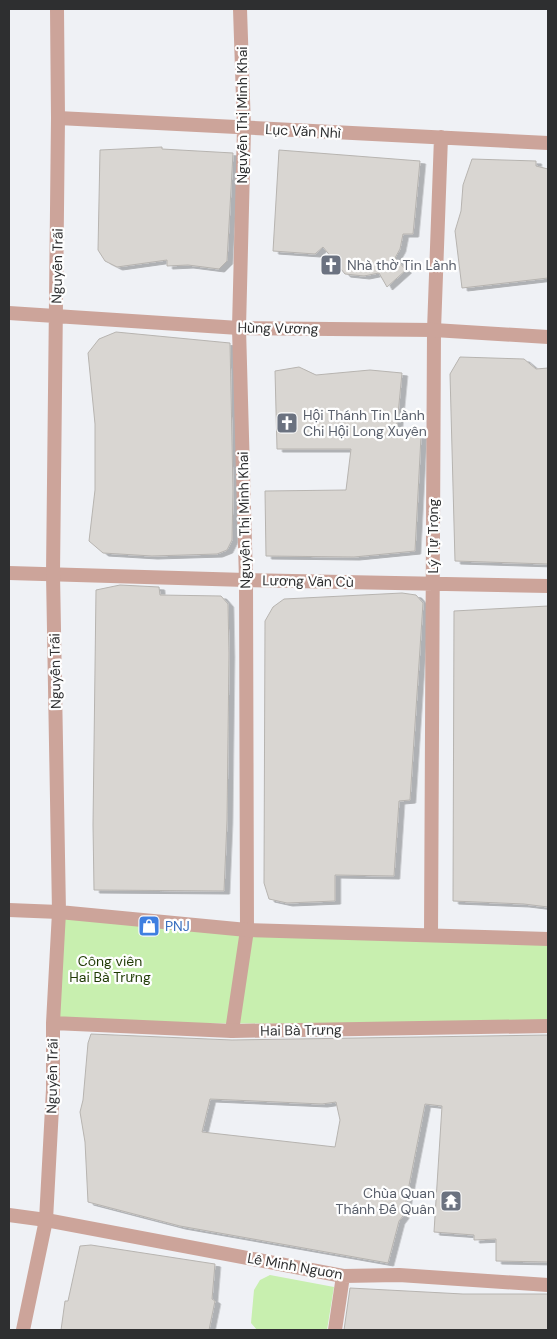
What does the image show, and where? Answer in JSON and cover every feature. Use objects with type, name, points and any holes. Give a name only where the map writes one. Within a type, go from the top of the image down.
[{"type":"street","name":"Nguyễn Trãi","points":[[23,1330],[46,1220],[53,1089],[53,1023],[58,912],[53,574],[58,118],[57,9]]},
{"type":"street","name":"Nguyễn Thị Minh Khai","points":[[232,1031],[247,930],[246,580],[239,328],[244,128],[240,9]]},
{"type":"street","name":"Lục Văn Nhì","points":[[58,118],[548,143]]},
{"type":"street","name":"Lý Tự Trọng","points":[[431,935],[434,330],[441,137]]},
{"type":"street","name":"Hùng Vương","points":[[9,313],[239,328],[434,330],[548,337]]},
{"type":"street","name":"Lương Vãn Cù","points":[[9,573],[548,586]]},
{"type":"street","points":[[9,910],[58,912],[247,930],[548,939]]},
{"type":"street","name":"Hai Bà Trưng","points":[[53,1023],[232,1031],[548,1026]]},
{"type":"street","name":"Lê Minh Nguơn","points":[[9,1215],[46,1220],[343,1276],[399,1275],[548,1285]]},
{"type":"street","points":[[335,1330],[343,1276]]},
{"type":"green space","name":"Công viên Hai Bà Trưng","points":[[59,912],[431,935],[548,938],[548,1024],[53,1023]]},
{"type":"green space","points":[[270,1275],[334,1287],[327,1330],[257,1330],[251,1323],[254,1290],[260,1280]]},
{"type":"building","points":[[162,147],[162,149],[233,153],[227,261],[219,269],[188,265],[167,266],[167,260],[117,267],[105,261],[98,250],[100,150]]},
{"type":"building","points":[[279,150],[420,161],[413,234],[403,234],[400,249],[395,258],[406,270],[387,287],[379,273],[364,276],[345,274],[323,247],[315,254],[273,251]]},
{"type":"building","points":[[472,159],[536,161],[536,166],[548,169],[548,278],[462,288],[455,231],[461,211],[463,185]]},
{"type":"building","points":[[116,332],[230,343],[233,491],[232,540],[227,550],[217,554],[152,556],[103,553],[89,541],[95,490],[95,424],[88,353],[99,339]]},
{"type":"building","points":[[460,357],[524,359],[536,369],[548,368],[548,564],[455,561],[450,374]]},
{"type":"building","points":[[299,367],[316,375],[370,370],[402,373],[396,435],[421,436],[415,551],[354,557],[266,556],[265,491],[346,490],[351,449],[277,449],[275,371]]},
{"type":"building","points":[[120,585],[159,587],[160,595],[221,596],[228,604],[227,821],[224,891],[94,890],[96,590]]},
{"type":"building","points":[[402,593],[416,595],[423,603],[410,800],[399,801],[394,876],[335,875],[335,901],[287,903],[269,899],[264,883],[265,621],[273,607],[284,599]]},
{"type":"building","points":[[548,606],[548,907],[453,901],[454,611]]},
{"type":"building","points":[[91,1034],[232,1040],[548,1035],[548,1262],[496,1261],[496,1239],[474,1240],[474,1235],[434,1232],[442,1106],[425,1104],[403,1216],[399,1221],[388,1263],[180,1226],[88,1202],[85,1142],[80,1112],[83,1100],[88,1043]],"holes":[[[210,1099],[322,1104],[336,1102],[340,1120],[335,1147],[202,1132]]]},
{"type":"building","points":[[91,1245],[215,1264],[212,1299],[215,1301],[209,1330],[61,1330],[65,1301],[68,1301],[80,1246]]},
{"type":"building","points":[[350,1288],[463,1294],[548,1294],[548,1330],[344,1330]]},
{"type":"place","name":"Nhà thờ Tin Lành","points":[[331,265]]},
{"type":"place","name":"Hội Thánh Tin Lành Chi Hội Long Xuyên","points":[[287,423]]},
{"type":"place","name":"PNJ","points":[[149,926]]},
{"type":"place","name":"Chùa Quan Thánh Đế Quân","points":[[451,1201]]}]
